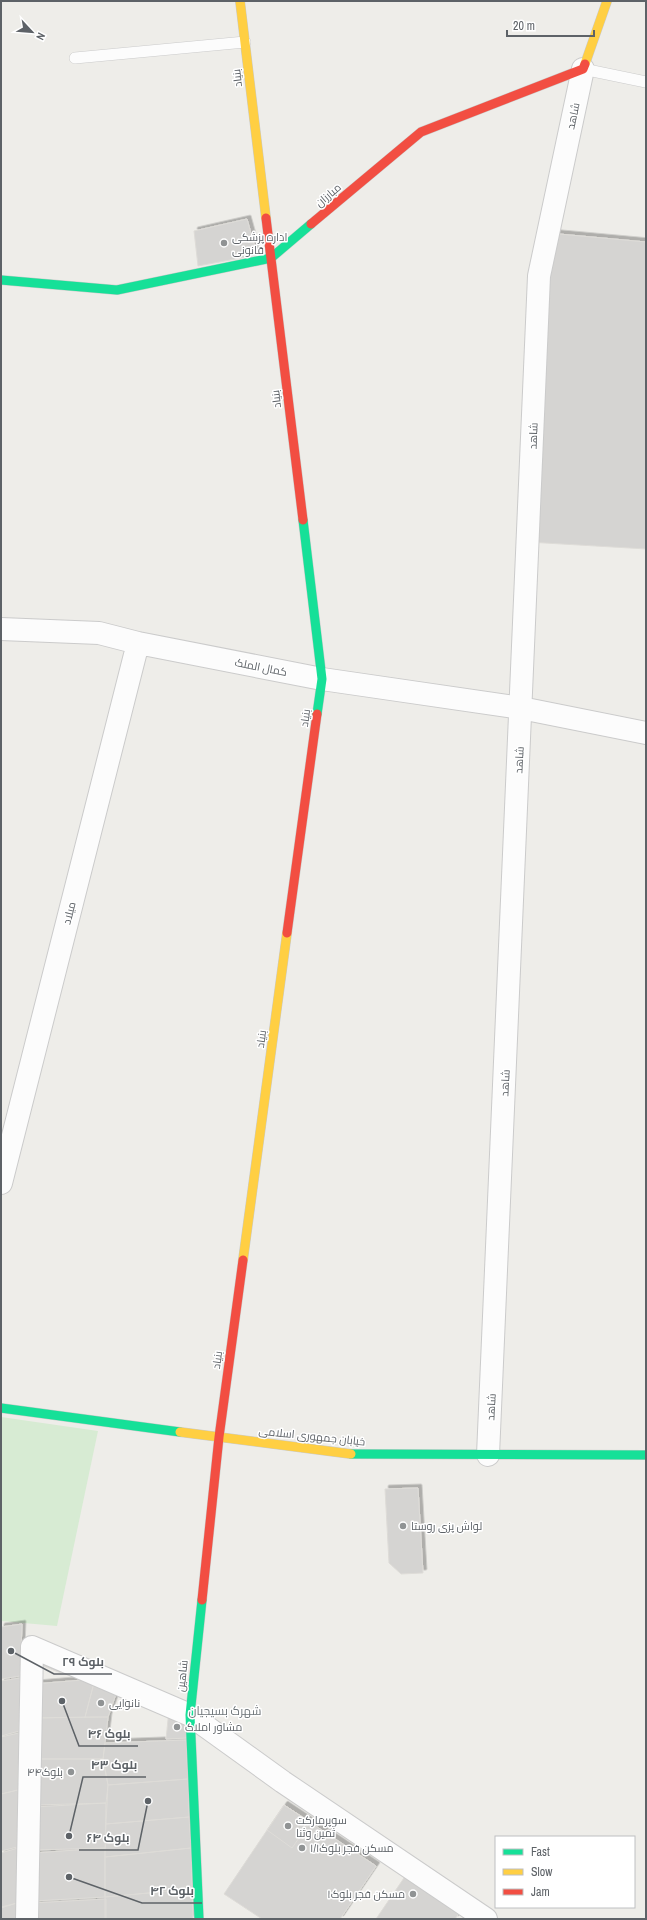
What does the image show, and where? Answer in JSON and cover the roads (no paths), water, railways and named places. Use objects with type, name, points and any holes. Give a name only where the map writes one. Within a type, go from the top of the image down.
[{"type":"street","name":"بنیاد","points":[[219,1437],[322,679],[240,1]]},
{"type":"street","points":[[583,69],[607,1]]},
{"type":"street","name":"مبارزان","points":[[1,280],[117,290],[271,258],[421,132],[583,69]]},
{"type":"street","name":"شاهد","points":[[488,1454],[539,276],[583,69]]},
{"type":"street","name":"کمال الملک","points":[[1,629],[99,633],[138,644],[322,679],[521,708],[646,733]]},
{"type":"street","name":"میلاد","points":[[1,1183],[138,644]]},
{"type":"street","name":"خیابان جمهوری اسلامی","points":[[1,1408],[348,1454],[646,1455]]},
{"type":"street","name":"شاهین","points":[[199,1919],[190,1714],[219,1437]]},
{"type":"street","points":[[27,1919],[32,1647],[190,1714],[283,1782],[486,1919]]},
{"type":"lane","points":[[75,58],[245,42]]},
{"type":"lane","points":[[583,69],[646,82]]},
{"type":"place","name":"اداره پزشکی قانونی","points":[[224,243]]},
{"type":"place","name":"لواش پزی روستا","points":[[403,1526]]},
{"type":"place","name":"بلوک ۲۹","points":[[11,1651]]},
{"type":"place","name":"بلوک ۴۶","points":[[62,1701]]},
{"type":"place","name":"نانوایی","points":[[101,1703]]},
{"type":"place","name":"مشاور املاک","points":[[177,1727]]},
{"type":"place","name":"بلوک۴۴","points":[[71,1772]]},
{"type":"place","name":"بلوک ۶۴","points":[[148,1801]]},
{"type":"place","name":"سوپرمارکت ثمین وثنا","points":[[288,1826]]},
{"type":"place","name":"بلوک ۴۳","points":[[69,1836]]},
{"type":"place","name":"مسکن فجر بلوک۱/۱","points":[[302,1848]]},
{"type":"place","name":"بلوک ۴۲","points":[[69,1877]]},
{"type":"place","name":"مسکن فجر بلوک۱","points":[[413,1894]]},
{"type":"district","name":"شهرک بسیجیان","points":[[225,1711]]}]
